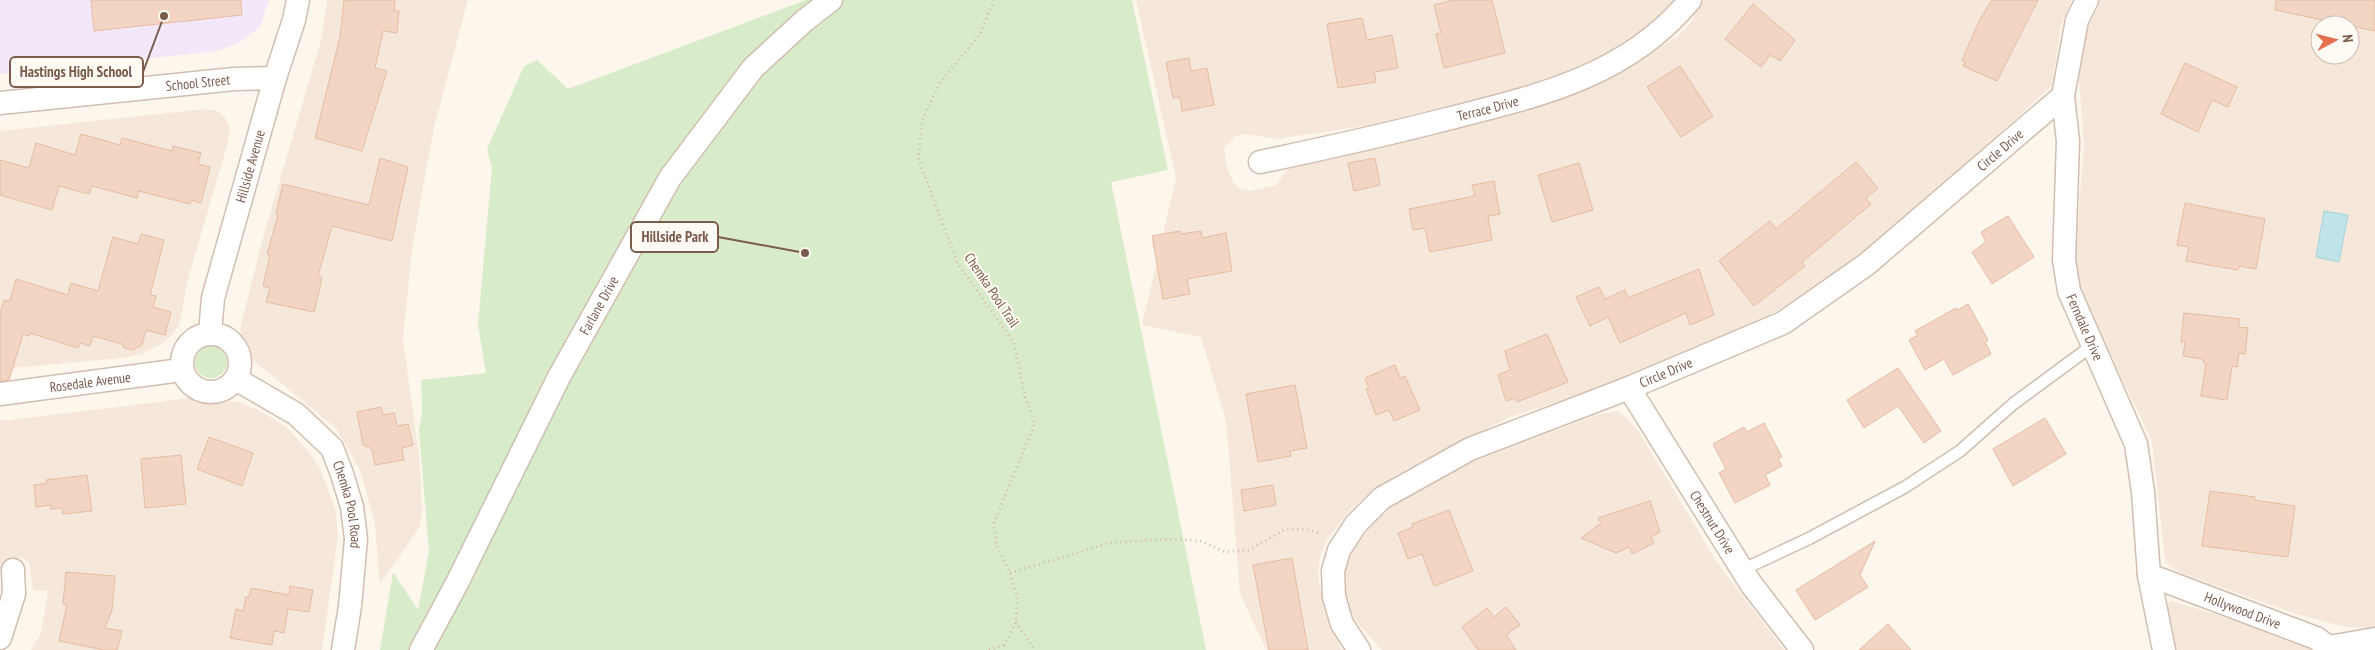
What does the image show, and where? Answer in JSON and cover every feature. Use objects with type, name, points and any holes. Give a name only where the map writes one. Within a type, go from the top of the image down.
[{"type":"street","name":"Hillside Avenue","points":[[210,333],[213,298],[294,20],[298,0]]},
{"type":"street","name":"Farlane Drive","points":[[421,650],[456,585],[559,377],[670,178],[753,68],[804,20],[831,0]]},
{"type":"street","name":"Terrace Drive","points":[[1260,162],[1429,124],[1539,96],[1566,86],[1634,52],[1670,23],[1690,0]]},
{"type":"street","name":"Ferndale Drive","points":[[2087,0],[2077,20],[2063,96],[2068,142],[2064,260],[2069,291],[2136,444],[2143,492],[2149,575],[2164,650]]},
{"type":"street","name":"School Street","points":[[0,103],[186,84],[276,78]]},
{"type":"street","name":"Circle Drive","points":[[1359,650],[1342,624],[1334,597],[1333,571],[1339,550],[1345,540],[1356,524],[1382,498],[1470,449],[1629,388],[1783,323],[1867,264],[1935,208],[2063,96]]},
{"type":"street","points":[[210,333],[228,339],[234,345],[241,363],[236,379],[220,390],[211,392],[193,386],[181,370],[182,355],[187,346],[201,334],[210,333]]},
{"type":"street","name":"Rosedale Avenue","points":[[0,394],[181,370]]},
{"type":"street","name":"Chemka Pool Road","points":[[236,379],[296,414],[332,448],[352,507],[356,539],[350,606],[342,650]]},
{"type":"street","name":"Chestnut Drive","points":[[1629,388],[1742,570],[1802,650]]},
{"type":"street","points":[[0,638],[14,594],[13,570]]},
{"type":"street","name":"Hollywood Drive","points":[[2149,575],[2316,638],[2331,648]]},
{"type":"street","points":[[2331,648],[2375,639]]},
{"type":"lane","points":[[1742,570],[1810,538],[1888,496],[1960,451],[2013,404],[2093,346]]},
{"type":"path","name":"Chemka Pool Trail","points":[[990,650],[1004,645],[1016,622],[1017,598],[1010,572],[996,545],[994,523],[1035,423],[1025,397],[1014,343],[957,262],[918,158],[923,118],[940,83],[980,34],[994,0]]},
{"type":"path","points":[[1010,572],[1109,543],[1168,539],[1201,542],[1225,552],[1249,550],[1286,529],[1309,530],[1345,540]]},
{"type":"path","points":[[1016,622],[1035,650]]},
{"type":"shaded area","points":[[0,0],[269,0],[260,27],[240,42],[222,49],[209,52],[0,74]]},
{"type":"shaded area","points":[[327,0],[468,0],[434,127],[412,249],[403,338],[420,465],[422,511],[419,528],[380,584],[375,524],[360,470],[336,428],[248,356],[242,343],[240,328],[264,234],[322,37]]},
{"type":"shaded area","points":[[1136,0],[1675,0],[1663,14],[1623,45],[1584,65],[1530,85],[1370,125],[1276,139],[1245,134],[1236,136],[1224,148],[1226,164],[1233,182],[1240,189],[1248,191],[1275,186],[1291,165],[1463,126],[1555,101],[1584,90],[1623,71],[1678,36],[1690,24],[1702,0],[2072,0],[2061,25],[2052,85],[1951,180],[1830,280],[1752,325],[1602,388],[1510,417],[1397,474],[1352,507],[1326,541],[1320,557],[1318,574],[1323,604],[1341,650],[1266,650],[1240,593],[1226,421],[1201,337],[1142,325],[1176,178]]},
{"type":"shaded area","points":[[2101,0],[2375,0],[2375,628],[2346,627],[2296,614],[2181,573],[2169,566],[2165,561],[2152,441],[2091,315],[2078,283],[2075,261],[2084,144],[2079,78],[2086,31]]},
{"type":"shaded area","points":[[205,109],[218,111],[227,120],[230,130],[189,275],[179,325],[171,336],[158,346],[144,353],[123,358],[0,369],[0,131]]},
{"type":"shaded area","points":[[192,398],[239,402],[258,410],[286,427],[309,452],[320,469],[336,511],[338,536],[322,650],[31,650],[41,633],[48,591],[33,590],[29,562],[22,558],[9,559],[0,570],[0,421]]},
{"type":"shaded area","points":[[1618,411],[1637,429],[1718,564],[1784,650],[1382,650],[1356,622],[1347,604],[1344,566],[1372,525],[1406,495],[1443,473],[1600,414]]},
{"type":"shaded area","points":[[2171,601],[2252,625],[2303,643],[2312,650],[2176,650],[2166,606]]},
{"type":"green space","points":[[806,0],[1132,0],[1168,170],[1111,182],[1206,650],[380,650],[393,572],[418,610],[429,551],[419,431],[422,412],[421,380],[486,373],[478,325],[492,168],[487,149],[524,66],[537,60],[568,89]]},
{"type":"green space","points":[[211,346],[217,347],[222,351],[226,356],[226,368],[222,373],[217,377],[211,378],[205,377],[200,373],[196,368],[195,362],[196,356],[200,351],[205,347]]},
{"type":"water","points":[[2324,211],[2348,215],[2339,262],[2316,257]]},
{"type":"building","points":[[91,0],[241,0],[242,15],[94,31]]},
{"type":"building","points":[[344,0],[395,0],[394,11],[399,11],[397,33],[383,31],[375,68],[387,71],[362,151],[315,138],[340,37]]},
{"type":"building","points":[[1454,0],[1492,0],[1505,53],[1444,68],[1436,34],[1441,33],[1434,5]]},
{"type":"building","points":[[1992,0],[2038,0],[1997,81],[1963,66],[1965,62],[1962,60],[1980,19]]},
{"type":"building","points":[[2276,0],[2375,0],[2375,31],[2360,28],[2360,15],[2310,15],[2310,17],[2275,10]]},
{"type":"building","points":[[1753,4],[1795,40],[1780,61],[1770,55],[1761,67],[1725,39]]},
{"type":"building","points":[[1362,18],[1367,40],[1392,35],[1398,68],[1374,72],[1376,82],[1338,88],[1327,24]]},
{"type":"building","points":[[1189,58],[1191,71],[1207,68],[1214,105],[1182,111],[1180,97],[1173,98],[1166,62]]},
{"type":"building","points":[[2185,63],[2237,87],[2228,107],[2212,100],[2198,132],[2161,114]]},
{"type":"building","points":[[1680,66],[1713,116],[1681,137],[1647,87]]},
{"type":"building","points":[[81,134],[120,145],[122,138],[172,151],[173,146],[201,153],[198,164],[210,167],[201,203],[191,200],[190,204],[139,191],[137,198],[92,186],[89,194],[59,186],[52,210],[0,195],[0,160],[29,168],[36,143],[75,155]]},
{"type":"building","points":[[380,158],[408,167],[392,241],[332,226],[318,276],[322,278],[314,312],[266,302],[270,288],[263,286],[270,255],[267,254],[278,215],[276,214],[283,184],[369,205]]},
{"type":"building","points":[[1375,158],[1380,185],[1354,191],[1348,163]]},
{"type":"building","points":[[1856,162],[1878,188],[1866,198],[1871,204],[1802,262],[1805,266],[1754,306],[1719,261],[1770,221],[1776,229]]},
{"type":"building","points":[[1579,163],[1593,210],[1552,222],[1538,175]]},
{"type":"building","points":[[1494,181],[1500,214],[1488,216],[1492,240],[1430,252],[1425,228],[1413,230],[1409,209],[1475,196],[1472,185]]},
{"type":"building","points":[[2185,203],[2265,219],[2256,269],[2239,266],[2238,270],[2186,261],[2189,247],[2177,245]]},
{"type":"building","points":[[2008,216],[2034,257],[1992,284],[1972,252],[1986,242],[1981,232]]},
{"type":"building","points":[[1180,231],[1181,234],[1201,231],[1202,238],[1226,233],[1232,271],[1187,279],[1190,294],[1163,299],[1152,236]]},
{"type":"building","points":[[141,234],[164,240],[150,295],[156,296],[153,307],[171,312],[165,335],[146,330],[142,345],[132,350],[124,348],[122,344],[93,336],[90,346],[80,343],[78,348],[30,333],[29,336],[23,334],[9,380],[0,381],[0,314],[4,300],[10,301],[16,279],[68,295],[71,283],[98,291],[113,237],[138,244]]},
{"type":"building","points":[[1699,269],[1714,315],[1690,325],[1686,313],[1620,343],[1608,317],[1590,326],[1576,297],[1599,287],[1605,299],[1625,290],[1628,298]]},
{"type":"building","points":[[1968,304],[1988,340],[1985,342],[1991,354],[1953,375],[1944,359],[1925,370],[1909,340],[1918,335],[1915,331],[1956,308],[1958,310]]},
{"type":"building","points":[[2184,313],[2240,319],[2238,327],[2248,328],[2245,354],[2239,353],[2237,367],[2232,366],[2227,400],[2201,396],[2206,363],[2203,362],[2203,359],[2183,356],[2185,342],[2181,342]]},
{"type":"building","points":[[1547,334],[1568,382],[1517,402],[1515,398],[1506,401],[1498,375],[1510,370],[1505,351]]},
{"type":"building","points":[[1395,365],[1400,378],[1405,376],[1420,410],[1394,421],[1389,410],[1376,415],[1366,389],[1369,388],[1365,378]]},
{"type":"building","points":[[1898,368],[1941,431],[1924,443],[1898,406],[1864,428],[1847,400]]},
{"type":"building","points":[[1295,385],[1307,448],[1290,451],[1291,456],[1258,462],[1246,394]]},
{"type":"building","points":[[381,407],[383,415],[394,413],[397,426],[408,424],[413,445],[402,448],[404,460],[375,465],[372,449],[363,445],[357,412]]},
{"type":"building","points":[[2045,418],[2066,454],[2013,486],[1993,449]]},
{"type":"building","points":[[1764,423],[1782,457],[1778,458],[1782,466],[1765,475],[1770,485],[1735,503],[1719,473],[1726,469],[1713,444],[1744,427],[1747,432]]},
{"type":"building","points":[[209,437],[253,453],[242,486],[197,469]]},
{"type":"building","points":[[181,455],[186,504],[145,508],[141,459]]},
{"type":"building","points":[[87,475],[92,511],[63,514],[62,508],[51,509],[51,505],[36,507],[34,485],[47,483],[46,480]]},
{"type":"building","points":[[1273,485],[1276,505],[1244,511],[1241,490]]},
{"type":"building","points":[[2210,491],[2255,497],[2254,500],[2295,506],[2288,557],[2202,546]]},
{"type":"building","points":[[1650,501],[1660,532],[1651,537],[1654,543],[1632,554],[1629,547],[1616,553],[1581,538],[1601,523],[1598,518]]},
{"type":"building","points":[[1449,510],[1473,571],[1434,586],[1422,554],[1408,559],[1398,533],[1413,527],[1412,524]]},
{"type":"building","points":[[1875,541],[1860,575],[1868,587],[1815,620],[1796,590]]},
{"type":"building","points":[[1292,558],[1308,650],[1269,650],[1253,565]]},
{"type":"building","points":[[66,572],[115,576],[112,610],[105,628],[122,631],[117,650],[104,650],[59,641],[67,605],[63,604]]},
{"type":"building","points":[[290,586],[313,590],[309,612],[288,609],[284,633],[274,631],[272,645],[230,638],[236,609],[243,611],[246,597],[249,597],[251,588],[289,595]]},
{"type":"building","points":[[1506,607],[1520,625],[1506,635],[1516,650],[1478,650],[1462,627],[1487,608],[1494,617]]},
{"type":"building","points":[[1888,624],[1911,650],[1859,650]]},
{"type":"place","name":"Hastings High School","points":[[164,16]]},
{"type":"place","name":"Hillside Park","points":[[805,253]]}]
